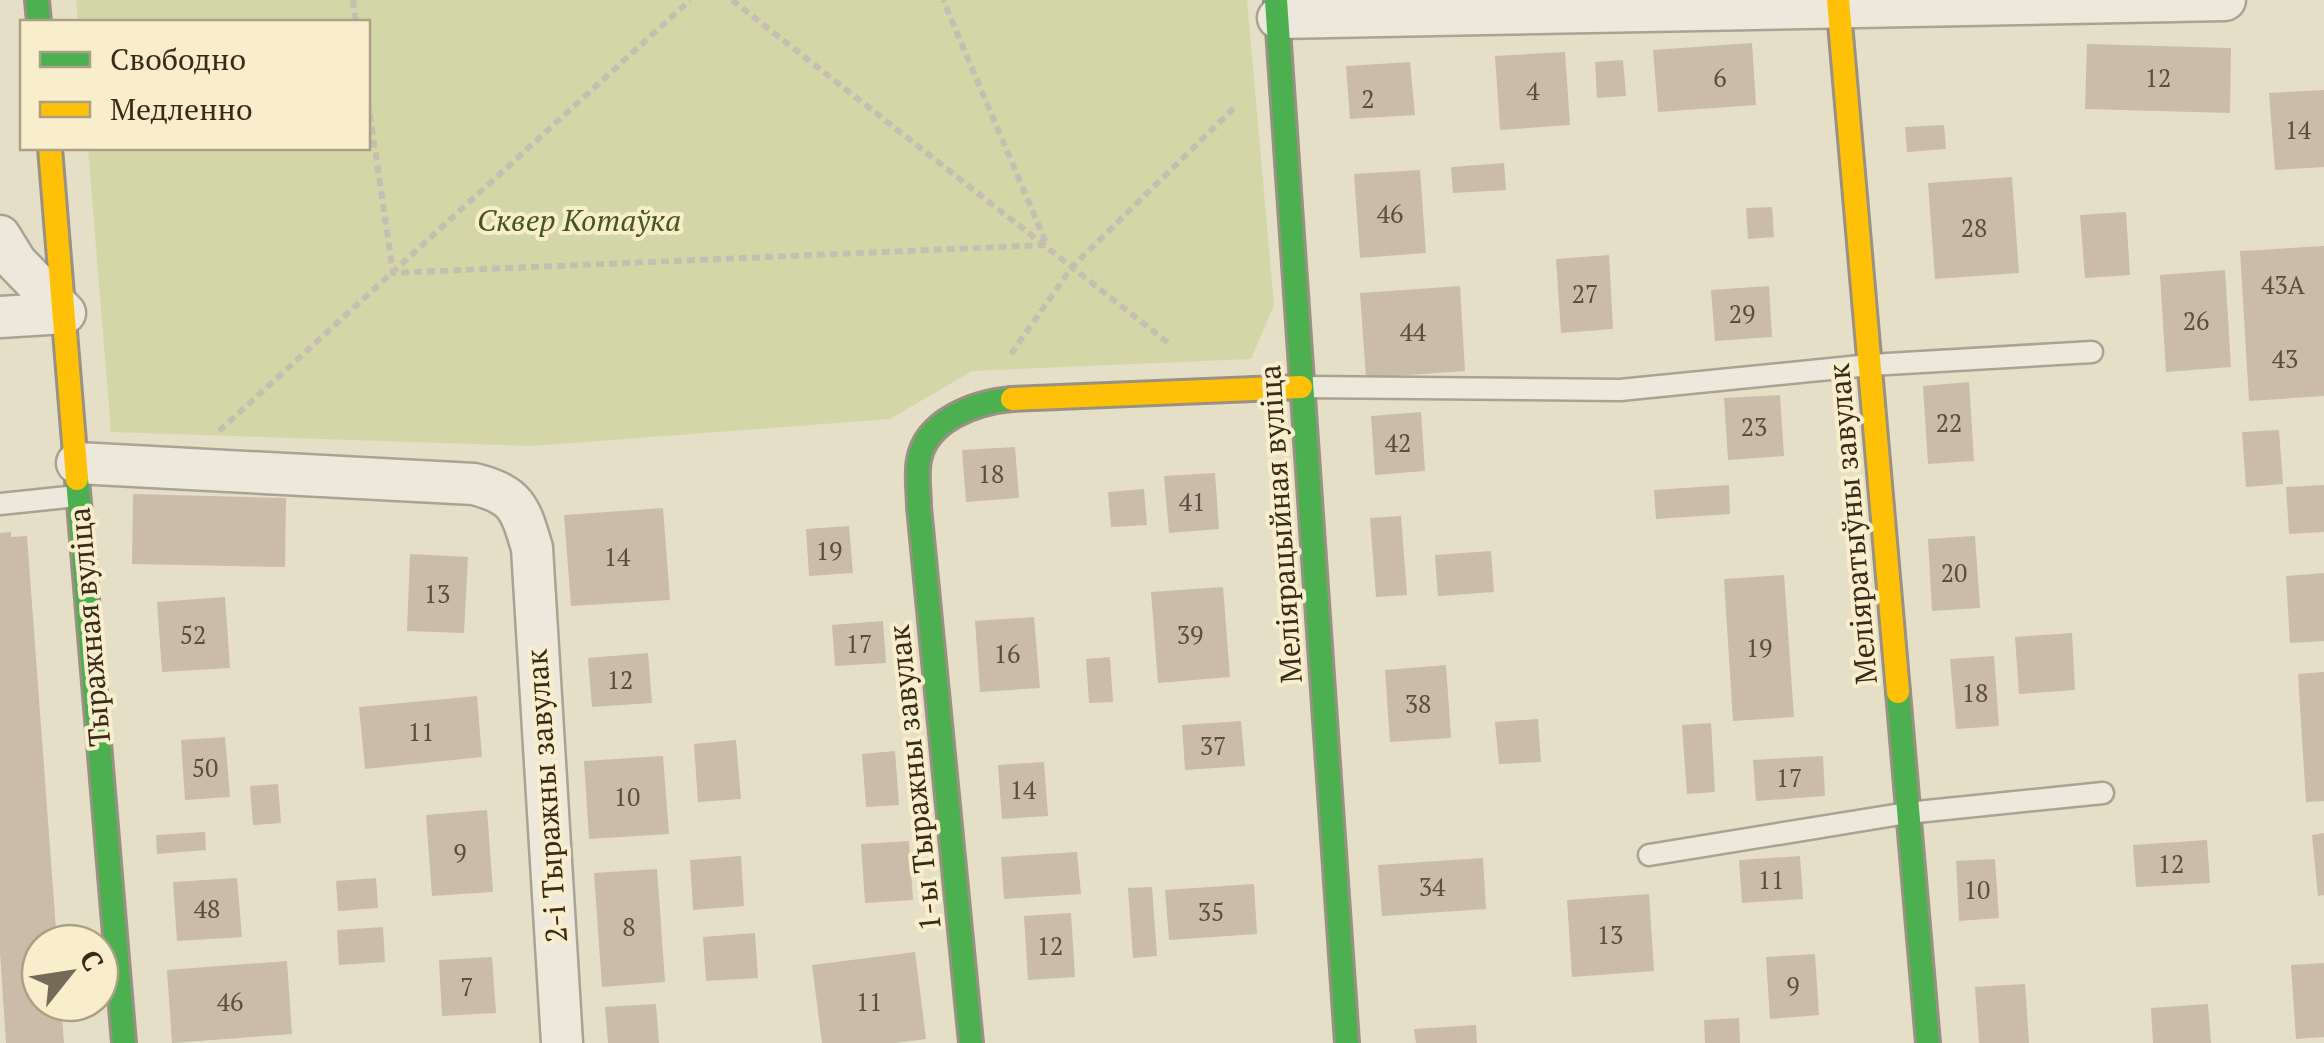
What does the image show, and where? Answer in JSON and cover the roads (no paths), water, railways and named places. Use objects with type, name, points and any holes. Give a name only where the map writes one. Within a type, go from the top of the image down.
[{"type":"street","points":[[1277,9],[2225,0]]},
{"type":"street","name":"Меліяратыўны завулак","points":[[1838,2],[1928,1043]]},
{"type":"street","name":"Меліярацыйная вуліца","points":[[1277,9],[1347,1043]]},
{"type":"street","name":"Тыражная вуліца","points":[[50,150],[124,1043]]},
{"type":"street","points":[[0,236],[16,262],[65,313]]},
{"type":"street","points":[[0,317],[65,313]]},
{"type":"street","name":"1-ы Тыражны завулак","points":[[972,1043],[919,507],[919,457],[928,438],[946,421],[1006,399],[1302,387]]},
{"type":"street","name":"2-і Тыражны завулак","points":[[78,479],[474,484],[502,491],[520,510],[532,548],[562,1043]]},
{"type":"lane","points":[[1302,387],[1620,390],[1870,366],[2092,352]]},
{"type":"lane","points":[[0,504],[78,479]]},
{"type":"lane","points":[[1649,855],[1907,814],[2103,793]]},
{"type":"park label","name":"Сквер Котаўка","points":[[579,221]]}]
